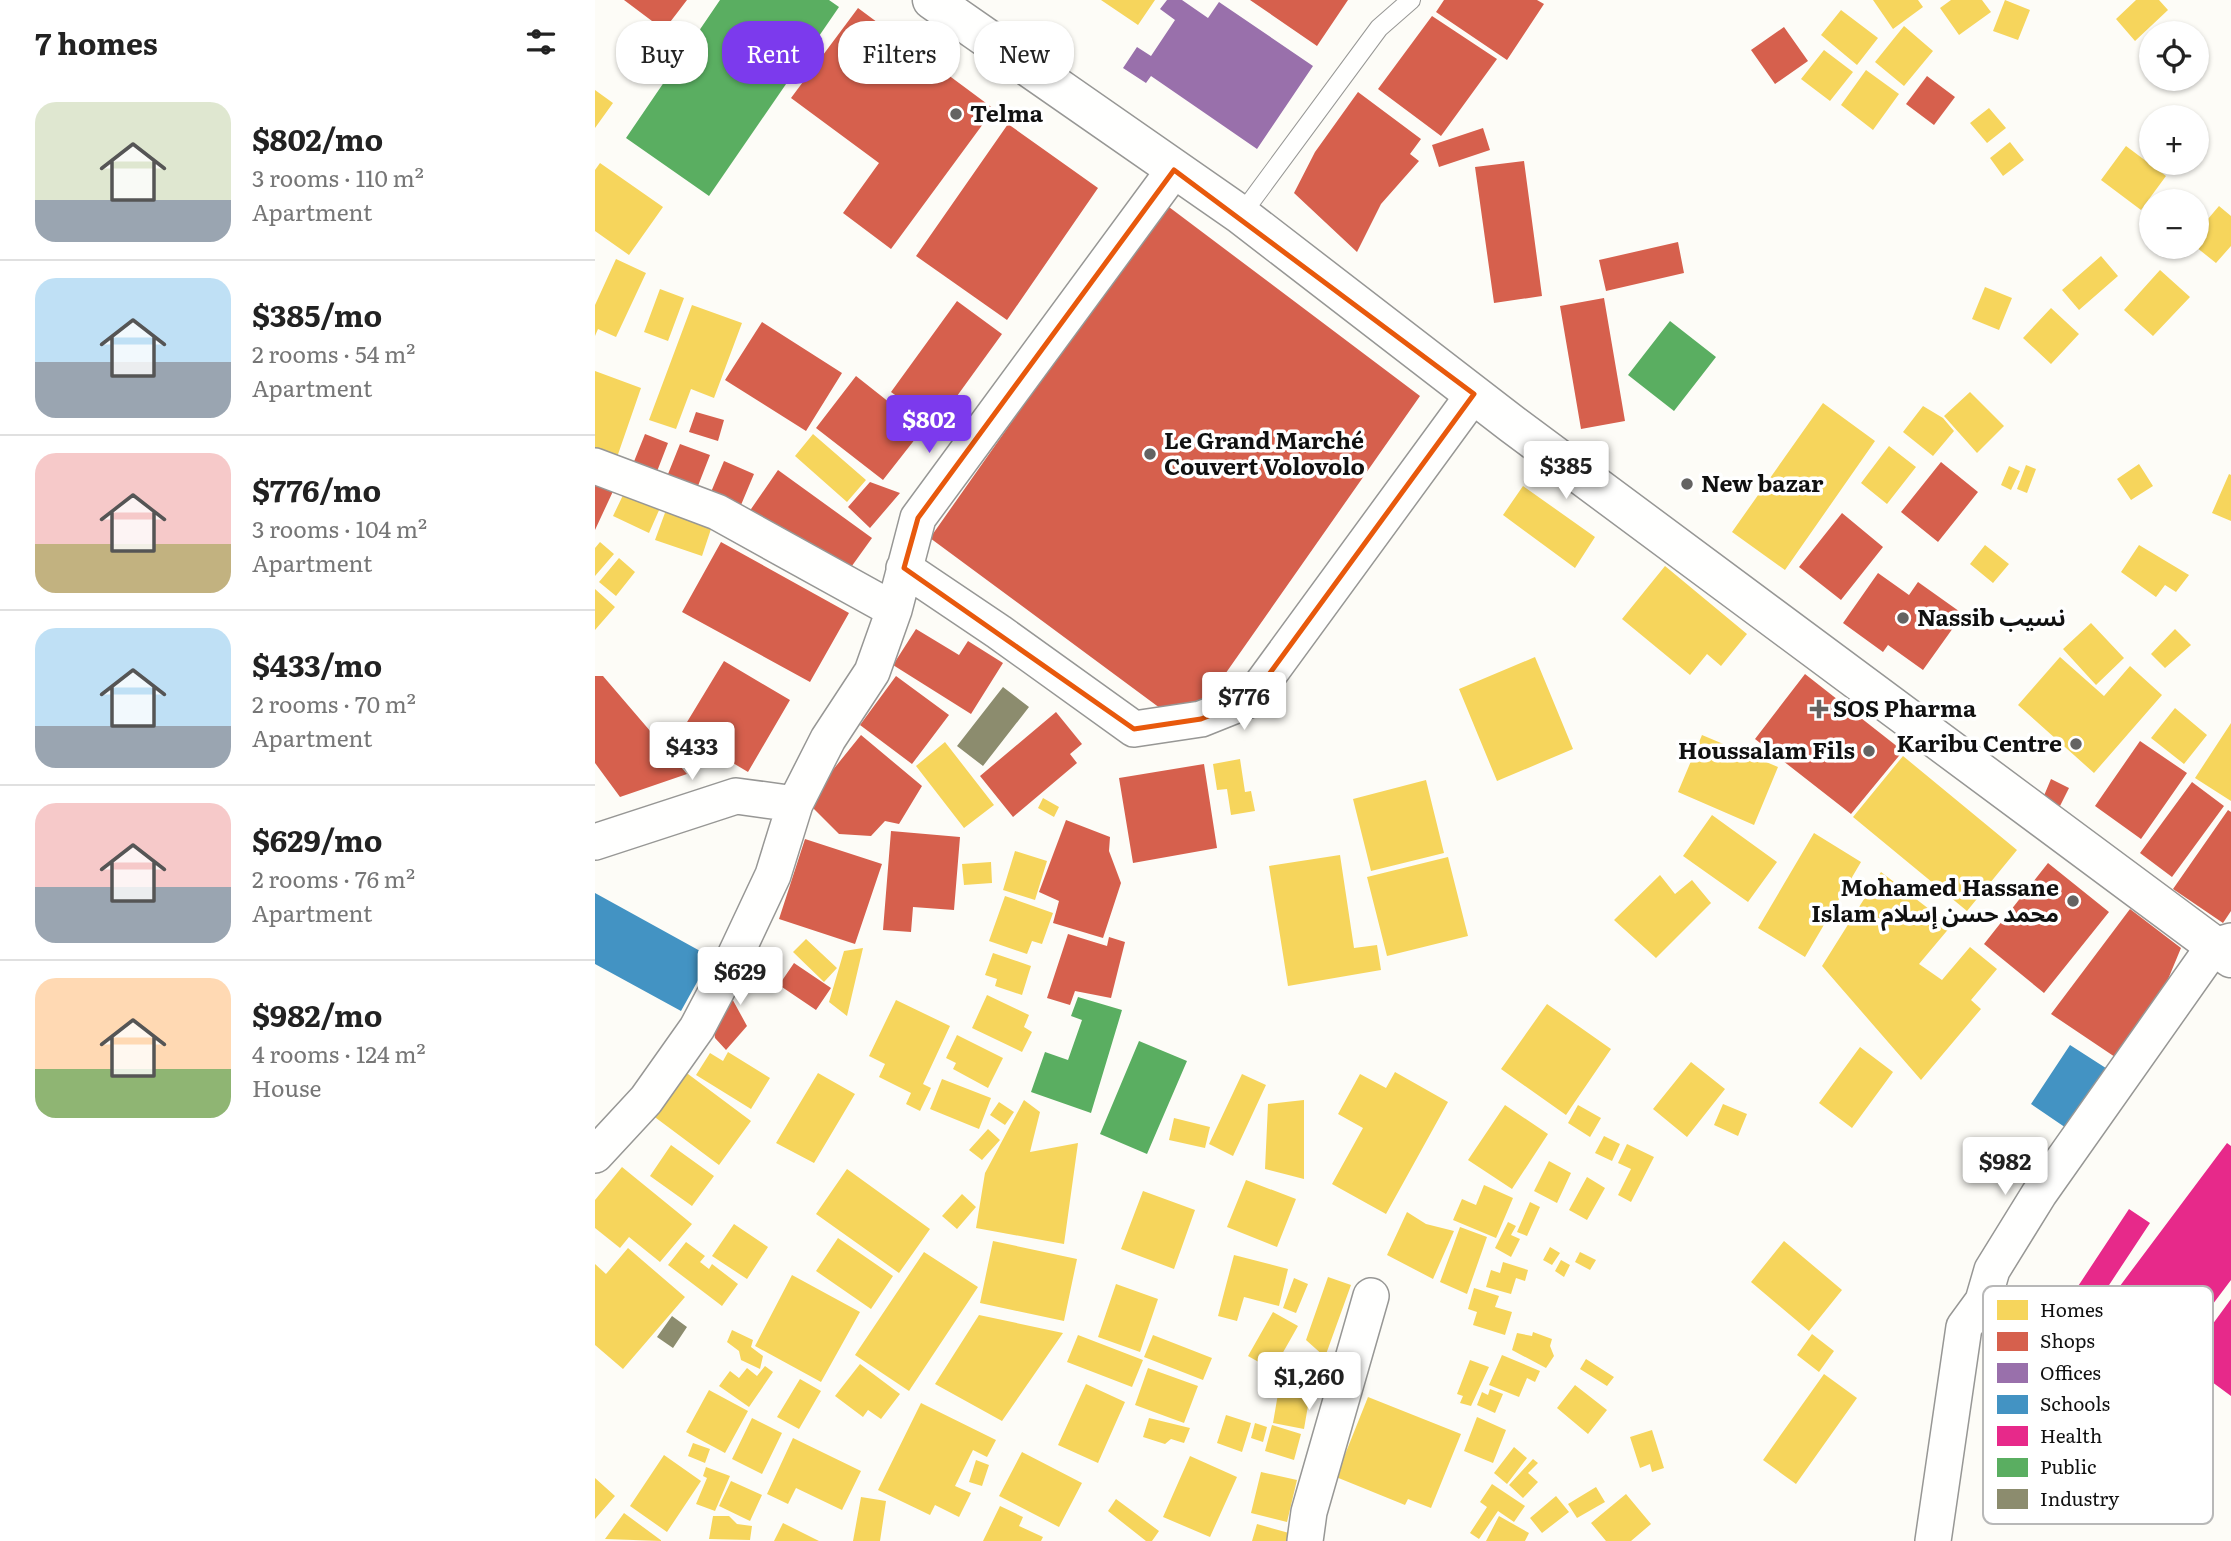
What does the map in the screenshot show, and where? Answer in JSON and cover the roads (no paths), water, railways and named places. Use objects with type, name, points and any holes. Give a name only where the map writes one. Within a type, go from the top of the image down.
[{"type":"street","points":[[932,0],[1241,215],[1474,394],[2225,948],[2039,1194],[1992,1270],[1987,1286]]},
{"type":"street","points":[[595,1155],[646,1100],[697,1028],[773,875],[795,804],[828,739],[872,672],[894,610],[918,518],[1174,170]]},
{"type":"street","points":[[904,568],[1134,729],[1201,719],[1251,699],[1474,394]]},
{"type":"street","points":[[595,466],[717,512],[894,610]]},
{"type":"street","points":[[595,842],[736,796],[795,804]]},
{"type":"street","points":[[1305,1541],[1310,1512],[1371,1296]]},
{"type":"street","points":[[1933,1541],[1963,1326],[1983,1301]]},
{"type":"lane","points":[[1241,215],[1379,28],[1411,0]]},
{"type":"place","name":"Telma","points":[[956,114]]},
{"type":"place","name":"Le Grand Marché Couvert Volovolo","points":[[1150,454]]},
{"type":"place","name":"New bazar","points":[[1687,484]]},
{"type":"place","name":"Nassib نسيب","points":[[1903,618]]},
{"type":"place","name":"SOS Pharma","points":[[1819,709]]},
{"type":"place","name":"Karibu Centre","points":[[2076,744]]},
{"type":"place","name":"Houssalam Fils","points":[[1869,751]]},
{"type":"place","name":"Mohamed Hassane Islam محمد حسن إسلام","points":[[2073,901]]}]
